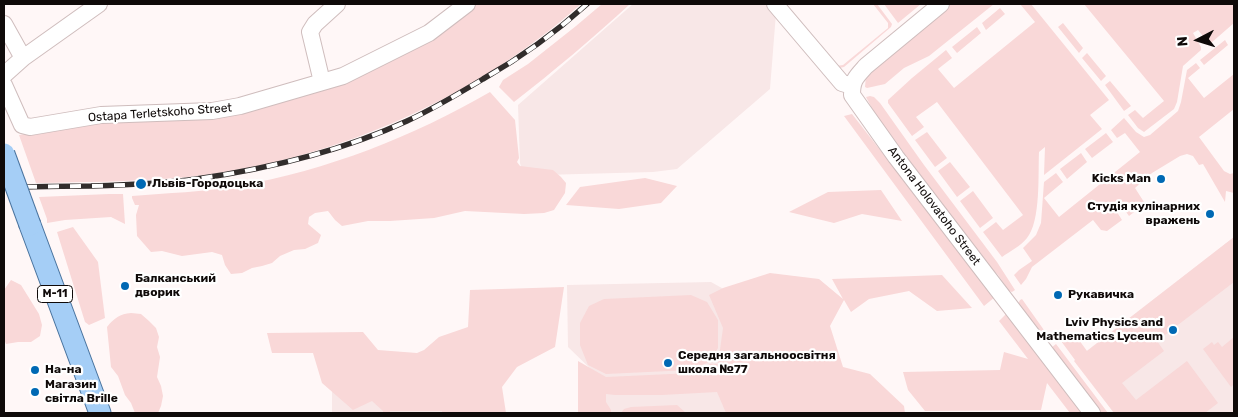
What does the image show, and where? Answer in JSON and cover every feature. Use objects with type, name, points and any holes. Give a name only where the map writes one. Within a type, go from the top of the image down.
[{"type":"main road","name":"М-11","points":[[4,154],[100,413]]},
{"type":"street","points":[[4,74],[23,58],[99,4]]},
{"type":"street","points":[[322,82],[310,32],[315,24],[337,4]]},
{"type":"street","name":"Ostapa Terletskoho Street","points":[[4,86],[22,125],[30,127],[101,115],[212,111],[240,106],[343,76],[429,33],[467,4]]},
{"type":"street","points":[[775,4],[842,83],[852,86],[857,76],[866,66],[941,4]]},
{"type":"street","points":[[4,24],[23,58]]},
{"type":"street","name":"Antona Holovatoho Street","points":[[852,86],[852,95],[896,157],[1092,413]]},
{"type":"shaded area","points":[[475,4],[581,4],[538,39],[492,71],[444,99],[393,123],[340,143],[287,159],[232,171],[177,178],[36,183],[19,135],[91,122],[206,117],[425,41]]},
{"type":"shaded area","points":[[602,4],[630,4],[514,102],[499,87],[503,80],[528,64]]},
{"type":"shaded area","points":[[633,4],[769,4],[776,13],[770,89],[677,169],[653,172],[543,175],[522,170],[520,163],[518,105]]},
{"type":"shaded area","points":[[873,4],[877,4],[892,24],[891,27],[844,67],[839,68],[836,66],[843,65],[888,28],[888,23]]},
{"type":"shaded area","points":[[884,4],[896,5],[921,4],[898,23]]},
{"type":"shaded area","points":[[948,4],[994,4],[929,56],[904,68],[885,84],[865,87],[866,75]]},
{"type":"shaded area","points":[[1020,4],[1031,4],[1109,100],[1090,115],[1102,129],[1044,175],[1045,147],[1039,152],[1038,197],[1035,220],[1027,238],[1022,244],[1002,257],[983,232],[996,222],[1003,230],[1023,215],[937,102],[916,117],[924,127],[912,136],[888,103],[888,100],[946,50],[952,58],[938,69],[954,88],[1035,22]]},
{"type":"shaded area","points":[[1084,4],[1234,4],[1234,23],[1211,43],[1198,30],[1193,33],[1201,50],[1183,66],[1177,102],[1174,109],[1144,132],[1138,128],[1128,115],[1135,110],[1143,118],[1164,101]]},
{"type":"shaded area","points":[[1000,8],[1005,14],[986,30],[982,23]]},
{"type":"shaded area","points":[[1063,23],[1083,48],[1079,53],[1058,27]]},
{"type":"shaded area","points":[[977,27],[981,33],[957,53],[952,47]]},
{"type":"shaded area","points":[[1225,40],[1228,45],[1204,65],[1200,60]]},
{"type":"shaded area","points":[[1087,53],[1106,76],[1101,81],[1082,58]]},
{"type":"shaded area","points":[[1196,63],[1200,68],[1188,78],[1204,98],[1234,74],[1234,109],[1199,137],[1224,171],[1230,174],[1234,173],[1234,193],[1226,191],[1225,202],[1203,164],[1199,165],[1193,156],[1187,154],[1180,156],[1152,173],[1135,188],[1144,202],[1142,206],[1129,216],[1121,205],[1115,209],[1122,220],[1107,231],[1101,230],[1093,220],[1032,267],[1021,285],[1014,275],[1032,261],[1023,248],[1036,235],[1041,223],[1044,182],[1056,173],[1063,182],[1044,198],[1059,217],[1140,152],[1125,133],[1117,138],[1111,130],[1124,118],[1136,132],[1144,137],[1150,135],[1178,111],[1187,70]]},
{"type":"shaded area","points":[[1110,81],[1131,106],[1124,111],[1105,85]]},
{"type":"shaded area","points":[[490,92],[515,120],[519,158],[517,162],[520,166],[553,170],[566,183],[565,193],[554,210],[544,213],[524,214],[465,211],[434,218],[368,221],[342,226],[328,211],[315,213],[309,217],[308,224],[321,235],[318,243],[280,256],[272,263],[252,268],[242,273],[231,274],[225,265],[222,255],[212,252],[182,256],[162,251],[151,252],[137,236],[136,215],[139,205],[135,205],[132,196],[225,188],[304,171],[337,161],[400,137]]},
{"type":"shaded area","points":[[870,96],[880,103],[997,262],[1015,290],[1009,291],[998,275],[984,261],[875,114],[866,97]]},
{"type":"shaded area","points":[[852,114],[995,297],[984,306],[844,116]]},
{"type":"shaded area","points":[[927,132],[947,158],[935,167],[915,140]]},
{"type":"shaded area","points":[[1106,133],[1113,142],[1092,158],[1085,149]]},
{"type":"shaded area","points":[[1081,153],[1087,162],[1067,179],[1060,169]]},
{"type":"shaded area","points":[[950,162],[970,187],[957,197],[938,171]]},
{"type":"shaded area","points":[[645,178],[677,186],[661,203],[619,209],[566,205],[580,187]]},
{"type":"shaded area","points":[[881,190],[902,221],[862,214],[834,223],[789,212],[828,192]]},
{"type":"shaded area","points":[[973,191],[993,218],[980,228],[960,201]]},
{"type":"shaded area","points":[[123,194],[125,224],[111,217],[47,223],[39,197]]},
{"type":"shaded area","points":[[73,227],[98,262],[105,318],[89,325],[85,322],[57,232]]},
{"type":"shaded area","name":"Lviv Physics and Mathematics Lyceum","points":[[1234,237],[1234,413],[1114,413],[1075,360]]},
{"type":"shaded area","name":"Lviv Physics and Mathematics Lyceum","points":[[1234,237],[1234,282],[1157,341],[1164,351],[1122,383],[1136,400],[1187,361],[1218,403],[1205,413],[1114,413],[1061,341],[1076,338],[1087,351]]},
{"type":"shaded area","points":[[770,273],[819,279],[843,299],[832,279],[942,275],[972,308],[937,311],[909,291],[869,299],[851,312],[844,300],[830,326],[843,367],[870,374],[904,406],[905,413],[726,413],[717,392],[662,395],[606,394],[606,402],[611,413],[578,413],[578,361],[606,377],[692,373],[710,364],[718,364],[723,328],[709,295],[723,288]]},
{"type":"shaded area","points":[[11,280],[21,285],[39,314],[42,325],[40,336],[31,342],[6,344],[4,339],[4,290]]},
{"type":"shaded area","name":"Середня загальноосвітня школа №77","points":[[711,282],[738,297],[764,413],[601,413],[600,378],[568,347],[567,285]]},
{"type":"shaded area","points":[[564,287],[555,347],[517,367],[502,387],[506,413],[390,411],[390,413],[383,413],[372,401],[353,410],[322,383],[313,353],[272,353],[267,333],[363,332],[378,350],[417,353],[424,350],[439,337],[468,327],[470,290]]},
{"type":"shaded area","points":[[691,295],[707,302],[718,320],[718,348],[709,362],[690,370],[606,374],[588,365],[580,345],[580,323],[589,306],[604,299]]},
{"type":"shaded area","points":[[1022,299],[1051,340],[1047,343],[1018,304]]},
{"type":"shaded area","points":[[131,313],[141,314],[156,328],[159,337],[157,347],[160,357],[157,377],[163,396],[158,413],[135,413],[125,395],[118,376],[111,367],[107,327],[118,317]]},
{"type":"shaded area","points":[[1006,314],[1084,413],[1070,413],[1047,383],[1041,410],[925,411],[908,390],[903,372],[1000,370],[1004,352],[1028,359],[999,321]]},
{"type":"shaded area","points":[[1234,337],[1234,384],[1231,387],[1203,349],[1212,342],[1214,345],[1218,342],[1222,347]]},
{"type":"shaded area","points":[[1056,344],[1108,413],[1099,413],[1051,348]]},
{"type":"shaded area","points":[[499,390],[500,413],[332,413],[332,392]]},
{"type":"shaded area","points":[[677,405],[686,413],[621,413],[624,409],[631,407]]},
{"type":"railway","points":[[4,187],[91,186],[183,181],[250,170],[330,150],[382,132],[445,101],[524,54],[587,4]]},
{"type":"place","name":"Kicks Man","points":[[1161,179]]},
{"type":"place","name":"Львів-Городоцька","points":[[141,184]]},
{"type":"place","name":"Студія кулінарних вражень","points":[[1210,214]]},
{"type":"place","name":"Балканський дворик","points":[[125,286]]},
{"type":"place","name":"Рукавичка","points":[[1058,295]]},
{"type":"place","name":"Lviv Physics and Mathematics Lyceum","points":[[1173,330]]},
{"type":"place","name":"Середня загальноосвітня школа №77","points":[[668,363]]},
{"type":"place","name":"На-на","points":[[35,370]]},
{"type":"place","name":"Магазин світла Brille","points":[[35,392]]}]
